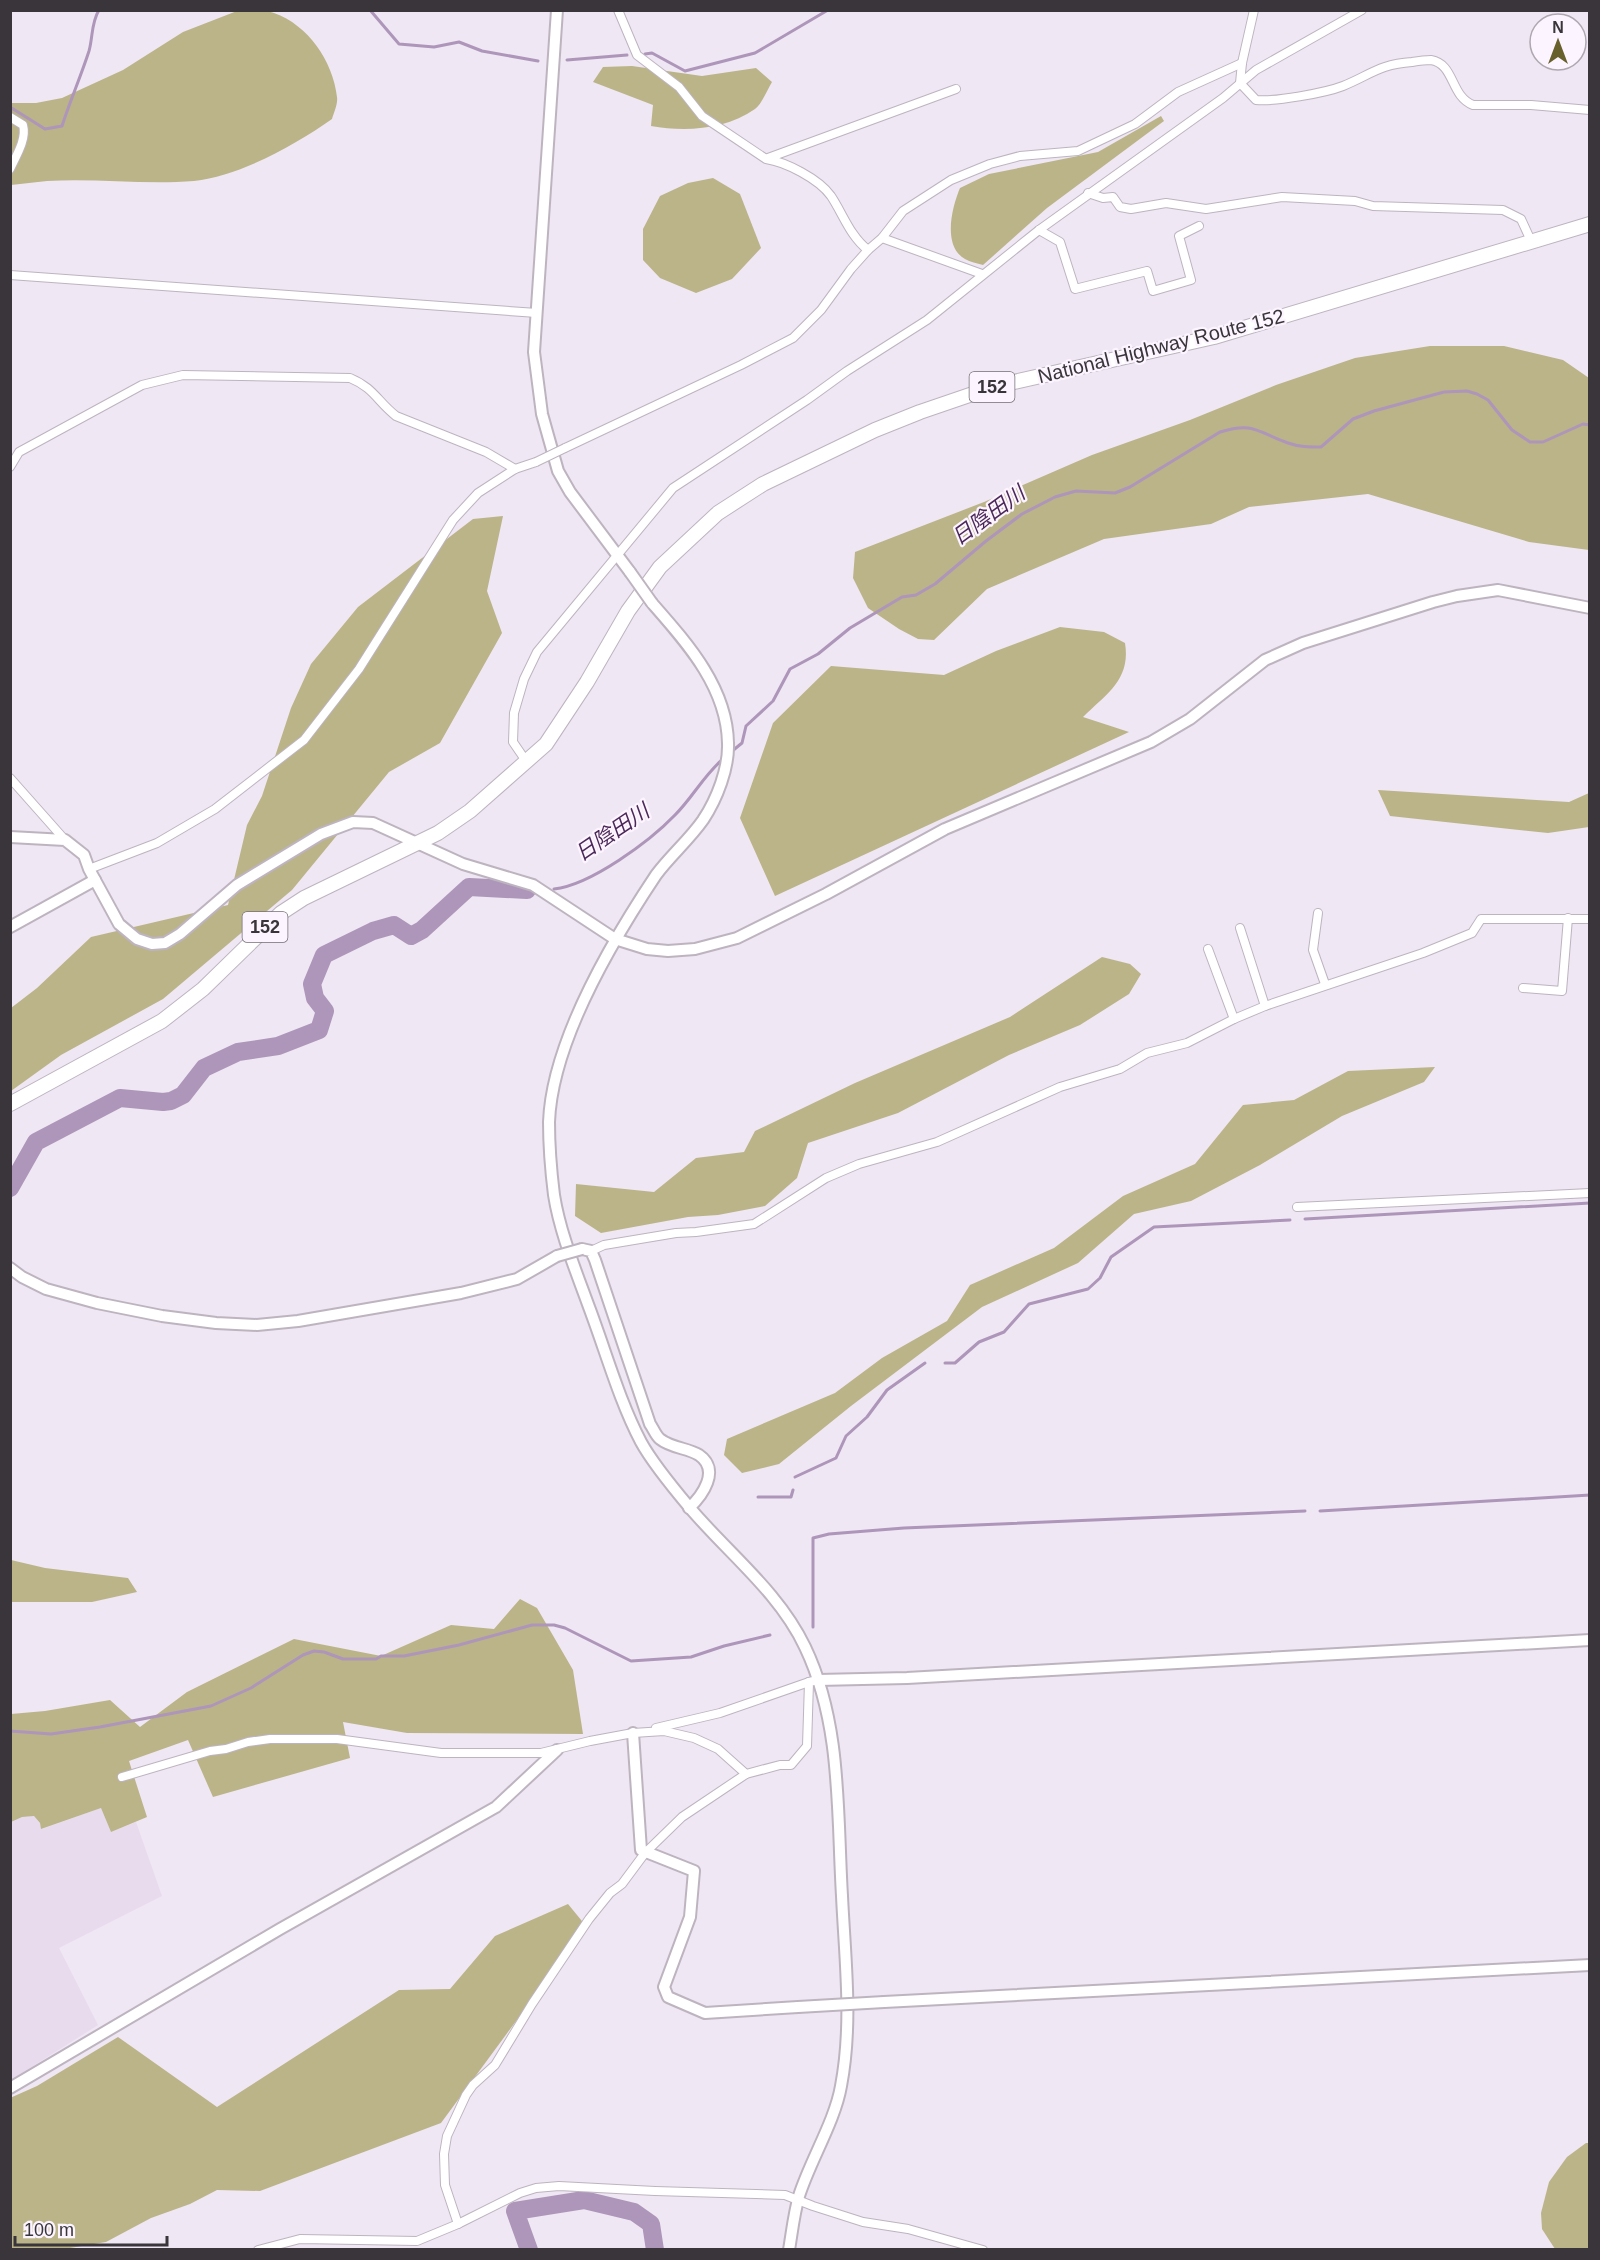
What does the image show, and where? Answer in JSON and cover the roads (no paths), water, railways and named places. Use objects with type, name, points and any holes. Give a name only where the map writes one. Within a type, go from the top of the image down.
[{"type":"highway","name":"National Highway Route 152","points":[[10,1104],[162,1021],[203,988],[280,913],[304,898],[438,832],[470,811],[546,744],[587,682],[628,611],[660,567],[718,513],[763,484],[875,430],[996,386],[1214,337],[1590,224]]},
{"type":"street","points":[[557,10],[534,352],[542,414],[558,471],[570,492],[652,603],[697,658],[714,686],[723,708],[728,743],[725,772],[703,819],[660,871],[615,939],[579,1009],[559,1068],[549,1121],[552,1175],[556,1206],[576,1271],[627,1411],[643,1444],[689,1508],[756,1578],[783,1612],[804,1644],[833,1738],[849,2030],[841,2091],[798,2198],[789,2250]]},
{"type":"street","points":[[618,10],[637,56],[679,87],[702,116],[766,159],[777,161],[819,183],[830,194],[858,242],[868,250]]},
{"type":"street","points":[[1254,10],[1242,63],[1240,83],[1256,100],[1269,102],[1342,86],[1380,67],[1402,62],[1431,60],[1445,67],[1458,94],[1464,102],[1473,105],[1531,105],[1590,110]]},
{"type":"street","points":[[526,761],[513,742],[513,713],[524,679],[537,652],[673,488],[807,400],[847,370],[927,320],[1039,230],[1223,98],[1256,70],[1362,10]]},
{"type":"street","points":[[89,869],[157,843],[215,809],[304,740],[359,669],[453,520],[478,493],[515,469],[536,462],[681,394],[792,338],[821,310],[851,269],[882,238],[903,211],[951,180],[990,164],[1020,156],[1078,152],[1136,124],[1178,92],[1242,63]]},
{"type":"street","points":[[766,159],[956,89]]},
{"type":"street","points":[[10,117],[23,125],[25,130],[10,169]]},
{"type":"street","points":[[1088,193],[1103,198],[1113,197],[1120,207],[1131,209],[1166,203],[1206,209],[1282,197],[1355,201],[1373,206],[1503,210],[1521,219],[1532,243]]},
{"type":"street","points":[[1039,230],[1060,242],[1075,289],[1147,271],[1154,291],[1191,280],[1179,236],[1199,226]]},
{"type":"street","points":[[882,238],[982,274]]},
{"type":"street","points":[[10,274],[537,313]]},
{"type":"street","points":[[10,467],[19,452],[142,385],[183,375],[350,378],[364,384],[396,416],[486,452],[515,469]]},
{"type":"street","points":[[10,778],[65,840],[84,855],[118,924],[136,939],[152,944],[165,943],[180,934],[237,885],[321,834],[353,822],[373,823],[463,864],[533,885],[615,939],[647,949],[668,951],[694,949],[737,938],[826,894],[945,829],[1151,742],[1190,719],[1265,660],[1303,643],[1433,602],[1498,590],[1590,608]]},
{"type":"street","points":[[10,837],[65,840]]},
{"type":"street","points":[[10,927],[95,880]]},
{"type":"street","points":[[1318,913],[1313,950],[1325,984]]},
{"type":"street","points":[[1523,988],[1562,991],[1568,918]]},
{"type":"street","points":[[10,1268],[46,1289],[97,1303],[216,1323],[256,1325],[358,1312],[461,1293],[517,1279],[557,1256],[604,1245],[754,1224],[826,1178],[859,1164],[937,1142],[1060,1087],[1120,1069],[1147,1053],[1188,1043],[1265,1006],[1423,953],[1472,933],[1481,919],[1590,919]]},
{"type":"street","points":[[1240,928],[1265,1006]]},
{"type":"street","points":[[1208,949],[1234,1019]]},
{"type":"street","points":[[1297,1207],[1590,1193]]},
{"type":"street","points":[[587,1250],[650,1424],[659,1439],[700,1456],[706,1465],[708,1474],[704,1491],[689,1508]]},
{"type":"street","points":[[122,1777],[210,1751],[270,1739],[337,1739],[441,1753],[541,1753],[720,1713],[814,1681],[907,1678],[1590,1640]]},
{"type":"street","points":[[458,2224],[446,2185],[444,2154],[447,2136],[466,2095],[473,2085],[495,2065],[532,2004],[590,1919],[610,1893],[622,1884],[645,1853],[682,1817],[746,1774],[780,1765],[791,1765],[807,1746],[814,1681]]},
{"type":"street","points":[[633,1733],[664,1731],[694,1738],[718,1749],[746,1774]]},
{"type":"street","points":[[633,1733],[641,1850],[694,1871],[690,1917],[664,1987],[668,1997],[705,2013],[1590,1965]]},
{"type":"street","points":[[10,2088],[280,1929],[496,1807],[556,1750]]},
{"type":"street","points":[[258,2250],[300,2239],[417,2241],[458,2224],[520,2193],[536,2188],[559,2186],[785,2194],[813,2206],[863,2222],[908,2229],[983,2250]]},
{"type":"waterway","points":[[10,107],[45,129],[62,126],[89,51],[93,25],[99,10]]},
{"type":"waterway","points":[[370,10],[399,44],[434,47],[459,42],[482,51],[538,61]]},
{"type":"waterway","points":[[645,54],[652,53],[685,71],[755,53],[828,10]]},
{"type":"waterway","points":[[567,60],[627,55]]},
{"type":"waterway","name":"日陰田川","points":[[731,752],[742,743],[746,726],[773,701],[790,669],[818,654],[850,628],[902,597],[916,595],[935,584],[1022,514],[1055,497],[1076,491],[1115,493],[1130,487],[1220,432],[1249,428],[1292,444],[1321,447],[1353,419],[1444,392],[1467,391],[1488,400],[1512,430],[1530,442],[1543,442],[1583,424],[1590,425]]},
{"type":"waterway","name":"日陰田川","points":[[554,889],[569,886],[602,871],[651,837],[675,815],[723,759]]},
{"type":"waterway","name":"日陰田川","points":[[10,1188],[36,1142],[120,1098],[171,1101],[183,1095],[204,1068],[238,1052],[278,1046],[319,1030],[325,1011],[315,998],[312,984],[324,955],[373,931],[394,925],[411,936],[422,930],[469,887],[527,890]]},
{"type":"waterway","points":[[1305,1219],[1590,1203]]},
{"type":"waterway","points":[[945,1363],[955,1363],[979,1342],[1004,1332],[1029,1304],[1088,1289],[1100,1278],[1111,1257],[1154,1227],[1290,1220]]},
{"type":"waterway","points":[[795,1477],[836,1458],[846,1436],[867,1417],[887,1390],[925,1363]]},
{"type":"waterway","points":[[758,1497],[791,1497],[793,1490]]},
{"type":"waterway","points":[[1320,1511],[1590,1495]]},
{"type":"waterway","points":[[813,1627],[813,1538],[829,1534],[904,1528],[1305,1511]]},
{"type":"waterway","points":[[10,1731],[51,1734],[211,1706],[251,1688],[303,1655],[314,1651],[343,1659],[404,1656],[459,1645],[532,1625],[554,1625],[565,1628],[631,1661],[691,1657],[770,1635]]},
{"type":"waterway","points":[[529,2250],[515,2211],[584,2200],[634,2212],[651,2224],[655,2250]]}]
